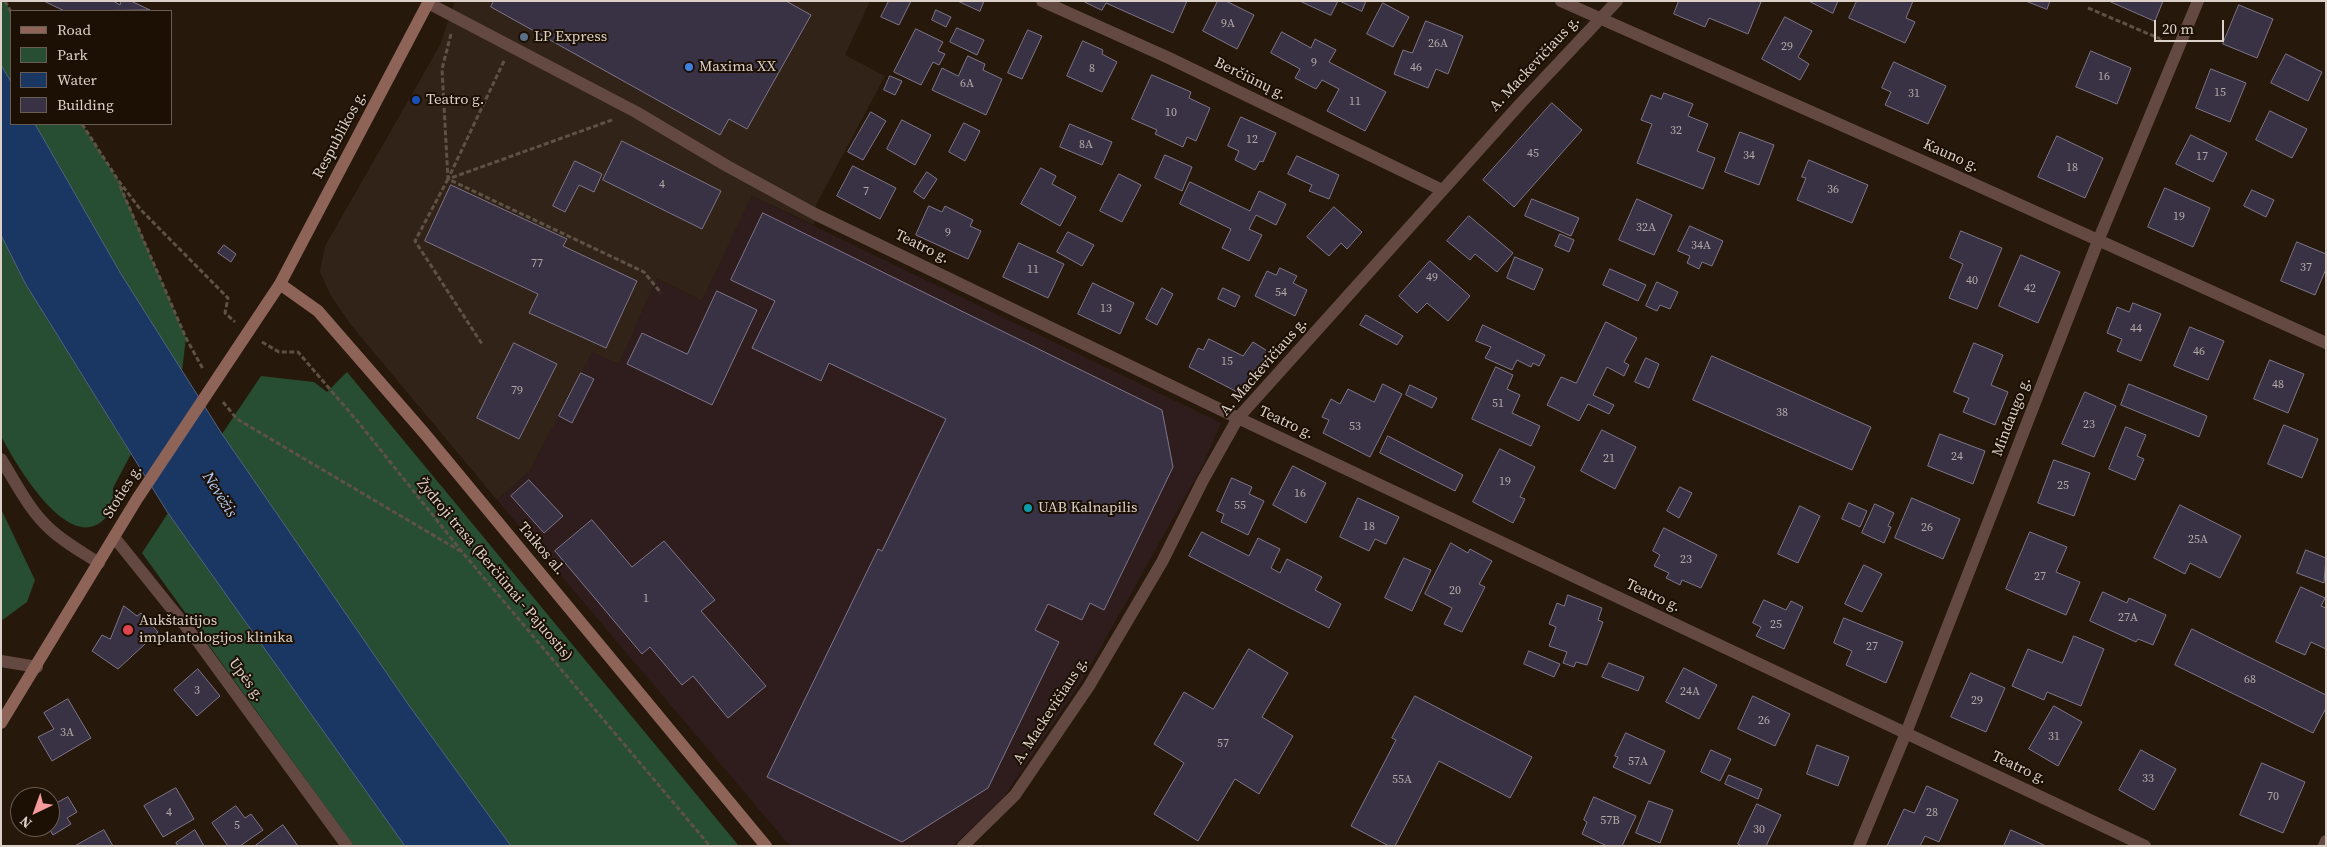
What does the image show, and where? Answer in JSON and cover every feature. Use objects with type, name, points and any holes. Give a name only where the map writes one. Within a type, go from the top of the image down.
[{"type":"main road","name":"Respublikos g.","points":[[280,284],[429,2]]},
{"type":"main road","name":"Stoties g.","points":[[1,723],[37,667],[137,499],[280,284]]},
{"type":"main road","name":"Taikos al.","points":[[280,284],[318,311],[425,434],[766,846]]},
{"type":"street","name":"Berčiūnų g.","points":[[1042,1],[1169,58],[1442,190]]},
{"type":"street","name":"Kauno g.","points":[[1561,1],[2326,343]]},
{"type":"street","name":"A. Mackevičiaus g.","points":[[963,846],[1015,795],[1089,686],[1162,562],[1203,480],[1238,418],[1442,190],[1617,1]]},
{"type":"street","name":"Mindaugo g.","points":[[1859,846],[1906,732],[2098,241],[2198,1]]},
{"type":"street","name":"Teatro g.","points":[[429,2],[636,112],[727,166],[815,214],[1238,418],[2144,846]]},
{"type":"street","points":[[1,459],[31,508],[49,529],[67,543],[99,562]]},
{"type":"street","name":"Upės g.","points":[[114,537],[196,639],[347,846]]},
{"type":"street","points":[[1,661],[37,667]]},
{"type":"street","points":[[2324,846],[2326,842]]},
{"type":"path","points":[[2088,8],[2179,47]]},
{"type":"path","points":[[448,179],[442,69],[455,17]]},
{"type":"path","points":[[482,344],[416,241],[448,179],[511,46]]},
{"type":"path","points":[[448,179],[636,112]]},
{"type":"path","points":[[83,125],[118,180],[140,209],[228,298],[225,313],[247,333]]},
{"type":"path","points":[[448,179],[644,272],[661,293]]},
{"type":"path","points":[[118,180],[186,338]]},
{"type":"path","name":"Žydroji trasa (Berčiūnai - Pajuostis)","points":[[247,333],[279,352],[298,352],[360,423],[463,553],[710,846]]},
{"type":"path","points":[[237,419],[463,553]]},
{"type":"shaded area","points":[[455,1],[870,1],[845,55],[885,76],[816,205],[814,225],[752,196],[702,301],[657,279],[619,364],[592,353],[530,471],[497,500],[351,325],[330,294],[320,272],[325,246],[440,45]]},
{"type":"shaded area","points":[[752,196],[1221,423],[1203,465],[1083,679],[1004,797],[953,846],[790,846],[497,500],[530,471],[592,352],[619,364],[657,279],[702,301]]},
{"type":"green space","points":[[1,1],[5,1],[10,10],[10,80],[1,65]]},
{"type":"green space","points":[[36,125],[83,125],[118,180],[186,338],[182,371],[121,274]]},
{"type":"green space","points":[[1,235],[25,283],[131,454],[113,488],[114,503],[109,513],[101,522],[87,527],[72,524],[57,514],[42,499],[17,464],[1,436]]},
{"type":"green space","points":[[347,372],[739,846],[511,846],[408,704],[222,434],[261,376],[314,382],[327,392]]},
{"type":"green space","points":[[1,509],[35,580],[27,602],[1,621]]},
{"type":"green space","points":[[168,513],[405,846],[354,846],[142,553]]},
{"type":"water","name":"Nevėžis","points":[[1,65],[10,80],[10,125],[36,125],[121,274],[222,434],[408,704],[511,846],[405,846],[168,513],[25,283],[1,235]]},
{"type":"building","points":[[44,1],[113,1],[120,5],[121,1],[131,1],[150,10],[63,10]]},
{"type":"building","name":"Maxima XX","points":[[494,1],[786,1],[811,15],[747,129],[729,119],[720,135],[491,7]]},
{"type":"building","points":[[889,1],[911,1],[899,25],[881,17]]},
{"type":"building","points":[[958,1],[984,1],[980,11]]},
{"type":"building","points":[[1083,1],[1187,1],[1173,33],[1106,3],[1102,10]]},
{"type":"building","points":[[1218,1],[1226,1],[1254,15],[1237,49],[1203,31]]},
{"type":"building","points":[[1300,1],[1338,1],[1331,15]]},
{"type":"building","points":[[1340,1],[1366,1],[1362,11]]},
{"type":"building","points":[[1679,1],[1761,2],[1748,34],[1709,18],[1705,27],[1674,14]]},
{"type":"building","points":[[1809,1],[1838,1],[1833,13]]},
{"type":"building","points":[[1857,1],[1913,1],[1906,18],[1915,22],[1905,43],[1849,18]]},
{"type":"building","points":[[2026,1],[2050,1],[2047,9]]},
{"type":"building","points":[[2109,1],[2163,1],[2155,21]]},
{"type":"building","points":[[1383,3],[1409,17],[1393,47],[1367,34]]},
{"type":"building","points":[[2239,5],[2273,19],[2257,58],[2223,44]]},
{"type":"building","points":[[936,10],[951,17],[946,27],[932,20]]},
{"type":"building","points":[[1785,17],[1812,31],[1798,57],[1809,64],[1800,80],[1762,59]]},
{"type":"building","points":[[1426,21],[1463,36],[1448,74],[1436,69],[1428,88],[1394,74],[1403,50],[1412,53]]},
{"type":"building","points":[[957,28],[984,40],[977,55],[950,42]]},
{"type":"building","points":[[916,29],[943,42],[938,51],[945,54],[939,65],[933,62],[921,85],[894,72]]},
{"type":"building","points":[[1028,30],[1042,36],[1022,79],[1008,73]]},
{"type":"building","points":[[1282,32],[1311,48],[1315,39],[1336,50],[1329,62],[1386,92],[1365,131],[1327,111],[1339,89],[1322,80],[1316,89],[1295,78],[1300,69],[1271,53]]},
{"type":"building","points":[[1083,41],[1103,50],[1102,54],[1117,62],[1102,92],[1067,76]]},
{"type":"building","points":[[2091,51],[2131,68],[2117,104],[2076,87]]},
{"type":"building","points":[[2286,54],[2322,72],[2308,101],[2271,83]]},
{"type":"building","points":[[968,56],[985,64],[983,70],[1002,79],[986,115],[932,90],[942,68],[958,76]]},
{"type":"building","points":[[1894,62],[1946,86],[1928,124],[1885,105],[1891,92],[1882,88]]},
{"type":"building","points":[[2211,69],[2246,83],[2230,122],[2196,108]]},
{"type":"building","points":[[1152,75],[1191,92],[1189,98],[1210,108],[1196,141],[1187,137],[1183,147],[1155,134],[1157,130],[1132,119]]},
{"type":"building","points":[[890,76],[902,81],[895,95],[884,90]]},
{"type":"building","points":[[1664,93],[1693,104],[1688,116],[1708,124],[1697,151],[1715,158],[1703,189],[1637,163],[1652,124],[1641,120],[1651,95],[1661,99]]},
{"type":"building","points":[[1552,103],[1582,130],[1514,207],[1483,180]]},
{"type":"building","points":[[2270,111],[2307,129],[2292,158],[2256,140]]},
{"type":"building","points":[[871,112],[886,121],[863,160],[848,152]]},
{"type":"building","points":[[1241,117],[1276,133],[1263,162],[1260,161],[1255,170],[1235,160],[1239,151],[1228,146]]},
{"type":"building","points":[[902,120],[931,135],[915,165],[887,149]]},
{"type":"building","points":[[964,123],[980,131],[965,161],[949,152]]},
{"type":"building","points":[[1070,124],[1112,142],[1102,165],[1060,147]]},
{"type":"building","points":[[1740,132],[1774,145],[1759,185],[1725,172]]},
{"type":"building","points":[[2191,135],[2227,153],[2213,182],[2176,164]]},
{"type":"building","points":[[2057,136],[2103,158],[2085,198],[2038,177]]},
{"type":"building","points":[[622,141],[721,191],[702,229],[603,180]]},
{"type":"building","points":[[1165,155],[1192,167],[1182,191],[1155,178]]},
{"type":"building","points":[[1297,156],[1339,175],[1329,199],[1309,191],[1312,185],[1288,174]]},
{"type":"building","points":[[1809,160],[1868,185],[1852,223],[1797,200],[1806,178],[1802,177]]},
{"type":"building","points":[[575,161],[602,174],[594,192],[579,185],[565,212],[553,206]]},
{"type":"building","points":[[853,166],[896,188],[880,219],[837,196]]},
{"type":"building","points":[[1041,168],[1056,176],[1052,184],[1076,197],[1060,226],[1021,204]]},
{"type":"building","points":[[927,172],[937,179],[924,199],[914,192]]},
{"type":"building","points":[[1119,174],[1141,185],[1122,222],[1100,211]]},
{"type":"building","points":[[1190,182],[1250,211],[1259,191],[1286,204],[1276,225],[1256,215],[1249,229],[1262,235],[1249,261],[1222,248],[1231,229],[1180,204]]},
{"type":"building","points":[[451,185],[567,239],[563,246],[637,281],[606,348],[529,313],[538,294],[425,241]]},
{"type":"building","points":[[2165,188],[2210,208],[2193,247],[2148,227]]},
{"type":"building","points":[[2252,190],[2274,200],[2266,217],[2244,206]]},
{"type":"building","points":[[1532,199],[1579,218],[1571,236],[1525,216]]},
{"type":"building","points":[[1637,199],[1672,215],[1654,255],[1619,240]]},
{"type":"building","points":[[929,206],[942,212],[945,206],[973,220],[970,226],[981,231],[968,259],[916,235]]},
{"type":"building","points":[[1334,207],[1362,232],[1347,249],[1341,243],[1329,256],[1307,237]]},
{"type":"building","name":"UAB Kalnapilis","points":[[763,213],[1162,410],[1173,467],[1104,610],[1090,603],[1082,620],[1048,604],[1035,630],[1059,642],[988,788],[902,842],[767,777],[878,549],[882,551],[946,419],[829,363],[821,381],[752,348],[775,301],[731,280]]},
{"type":"building","points":[[1469,216],[1513,253],[1497,272],[1475,254],[1470,260],[1447,241]]},
{"type":"building","points":[[1690,226],[1723,241],[1712,266],[1702,262],[1699,269],[1687,263],[1690,256],[1678,251]]},
{"type":"building","points":[[1961,231],[2002,248],[1977,309],[1949,298],[1963,264],[1950,258]]},
{"type":"building","points":[[1068,232],[1094,245],[1082,266],[1057,252]]},
{"type":"building","points":[[1560,234],[1574,240],[1569,252],[1555,246]]},
{"type":"building","points":[[2297,242],[2326,254],[2326,269],[2315,295],[2281,281]]},
{"type":"building","points":[[1019,243],[1064,264],[1048,298],[1003,277]]},
{"type":"building","points":[[224,245],[236,254],[231,262],[218,253]]},
{"type":"building","points":[[2021,255],[2060,272],[2038,323],[1999,306]]},
{"type":"building","points":[[1515,257],[1543,269],[1534,290],[1507,278]]},
{"type":"building","points":[[1430,261],[1470,296],[1448,321],[1427,303],[1417,313],[1399,296]]},
{"type":"building","points":[[1280,268],[1297,276],[1293,283],[1307,290],[1295,316],[1255,296],[1267,271],[1276,275]]},
{"type":"building","points":[[1610,269],[1646,285],[1638,301],[1603,285]]},
{"type":"building","points":[[1657,282],[1678,292],[1670,309],[1660,305],[1657,311],[1646,306]]},
{"type":"building","points":[[1093,283],[1134,303],[1120,334],[1078,314]]},
{"type":"building","points":[[1162,288],[1173,294],[1157,325],[1146,319]]},
{"type":"building","points":[[1223,288],[1240,296],[1235,307],[1218,299]]},
{"type":"building","points":[[717,291],[757,310],[712,405],[627,364],[642,333],[687,354]]},
{"type":"building","points":[[2133,303],[2161,314],[2141,361],[2117,351],[2122,339],[2107,333],[2117,307],[2129,312]]},
{"type":"building","points":[[1366,315],[1403,336],[1397,345],[1360,325]]},
{"type":"building","points":[[1606,322],[1637,338],[1624,362],[1629,365],[1624,376],[1607,367],[1593,395],[1614,405],[1609,414],[1588,404],[1579,421],[1547,405],[1561,377],[1576,383]]},
{"type":"building","points":[[1483,325],[1545,355],[1539,366],[1533,363],[1531,367],[1517,360],[1512,370],[1485,358],[1491,347],[1476,341]]},
{"type":"building","points":[[2190,327],[2224,341],[2208,380],[2174,366]]},
{"type":"building","points":[[1209,339],[1243,356],[1253,342],[1269,352],[1241,394],[1189,367],[1198,348],[1203,350]]},
{"type":"building","points":[[514,343],[557,364],[519,439],[477,418]]},
{"type":"building","points":[[1974,343],[2003,355],[1991,385],[2008,392],[1995,425],[1963,412],[1969,398],[1954,392]]},
{"type":"building","points":[[1712,356],[1871,427],[1852,470],[1693,400]]},
{"type":"building","points":[[1646,358],[1659,364],[1649,388],[1635,382]]},
{"type":"building","points":[[2270,360],[2304,374],[2288,413],[2254,399]]},
{"type":"building","points":[[1496,367],[1513,375],[1507,389],[1520,395],[1512,413],[1540,426],[1531,446],[1472,419]]},
{"type":"building","points":[[581,373],[594,379],[572,423],[559,416]]},
{"type":"building","points":[[1383,384],[1402,394],[1370,457],[1323,433],[1329,420],[1322,417],[1331,399],[1340,404],[1348,389],[1374,402]]},
{"type":"building","points":[[2129,384],[2207,416],[2199,437],[2121,405]]},
{"type":"building","points":[[1410,385],[1437,398],[1432,408],[1406,395]]},
{"type":"building","points":[[2085,392],[2116,406],[2094,457],[2062,444]]},
{"type":"building","points":[[2284,425],[2318,439],[2302,478],[2268,464]]},
{"type":"building","points":[[2126,427],[2146,435],[2137,456],[2144,459],[2135,480],[2109,469]]},
{"type":"building","points":[[1602,430],[1636,447],[1615,489],[1581,471]]},
{"type":"building","points":[[1940,434],[1985,451],[1973,484],[1928,466]]},
{"type":"building","points":[[1388,436],[1463,475],[1455,491],[1380,453]]},
{"type":"building","points":[[1500,449],[1535,467],[1520,497],[1525,499],[1513,523],[1473,502]]},
{"type":"building","points":[[2054,460],[2090,473],[2074,516],[2038,503]]},
{"type":"building","points":[[1293,466],[1326,483],[1306,523],[1273,505]]},
{"type":"building","points":[[1232,478],[1252,487],[1249,494],[1264,501],[1248,535],[1221,522],[1224,514],[1217,511]]},
{"type":"building","points":[[529,480],[563,516],[544,533],[511,496]]},
{"type":"building","points":[[1680,487],[1692,493],[1679,518],[1667,511]]},
{"type":"building","points":[[1358,498],[1399,517],[1386,544],[1375,539],[1369,551],[1340,537]]},
{"type":"building","points":[[1912,498],[1960,519],[1943,559],[1895,538]]},
{"type":"building","points":[[1849,503],[1867,511],[1860,527],[1842,519]]},
{"type":"building","points":[[1875,504],[1894,513],[1888,526],[1891,527],[1884,543],[1862,533]]},
{"type":"building","points":[[2180,505],[2241,536],[2220,578],[2190,563],[2185,574],[2154,558]]},
{"type":"building","points":[[1800,506],[1820,516],[1798,563],[1778,554]]},
{"type":"building","points":[[592,520],[632,567],[664,541],[715,600],[701,611],[766,686],[728,718],[693,676],[682,685],[650,647],[642,654],[555,551]]},
{"type":"building","points":[[1664,528],[1717,555],[1701,588],[1682,580],[1680,585],[1666,578],[1669,573],[1654,566],[1660,555],[1653,551]]},
{"type":"building","points":[[1202,532],[1249,556],[1258,538],[1280,549],[1271,568],[1280,573],[1287,559],[1322,577],[1315,590],[1341,604],[1329,628],[1189,556]]},
{"type":"building","points":[[2030,532],[2067,547],[2056,572],[2080,582],[2066,615],[2006,589]]},
{"type":"building","points":[[1451,543],[1468,553],[1470,549],[1492,561],[1479,584],[1485,587],[1462,632],[1444,624],[1452,608],[1425,594]]},
{"type":"building","points":[[2306,550],[2326,558],[2324,583],[2297,573]]},
{"type":"building","points":[[1404,558],[1431,570],[1412,611],[1385,598]]},
{"type":"building","points":[[1864,565],[1882,574],[1862,612],[1845,604]]},
{"type":"building","points":[[2301,587],[2325,598],[2321,606],[2326,608],[2326,649],[2311,642],[2305,655],[2276,642]]},
{"type":"building","points":[[2103,592],[2127,603],[2129,598],[2166,615],[2153,645],[2138,639],[2136,642],[2090,621]]},
{"type":"building","points":[[1568,595],[1602,608],[1598,620],[1603,622],[1587,665],[1576,662],[1574,667],[1563,663],[1567,652],[1549,646],[1556,627],[1549,624],[1557,603],[1564,606]]},
{"type":"building","points":[[1764,600],[1786,610],[1791,601],[1803,607],[1784,649],[1756,636],[1761,627],[1753,623]]},
{"type":"building","points":[[124,606],[137,616],[141,613],[158,632],[118,669],[92,651],[102,635],[110,639]]},
{"type":"building","points":[[1844,618],[1903,642],[1886,683],[1846,665],[1852,651],[1834,643]]},
{"type":"building","points":[[2192,629],[2326,695],[2326,708],[2313,733],[2175,665]]},
{"type":"building","points":[[2074,636],[2104,649],[2081,706],[2047,692],[2044,700],[2012,686],[2028,649],[2062,663]]},
{"type":"building","points":[[1249,649],[1288,673],[1262,717],[1293,736],[1259,794],[1235,779],[1198,841],[1154,814],[1184,763],[1154,744],[1184,692],[1213,709]]},
{"type":"building","points":[[1529,651],[1560,664],[1554,677],[1524,664]]},
{"type":"building","points":[[1609,663],[1644,677],[1638,691],[1602,677]]},
{"type":"building","points":[[1684,668],[1717,685],[1699,719],[1666,702]]},
{"type":"building","points":[[198,669],[220,696],[197,716],[174,690]]},
{"type":"building","points":[[1971,673],[2005,688],[1986,732],[1951,717]]},
{"type":"building","points":[[1415,696],[1532,757],[1510,798],[1439,761],[1395,846],[1389,846],[1351,826],[1396,740],[1392,738]]},
{"type":"building","points":[[1753,696],[1790,714],[1775,746],[1738,729]]},
{"type":"building","points":[[68,699],[91,738],[52,761],[38,737],[54,729],[44,713]]},
{"type":"building","points":[[2054,706],[2082,722],[2058,766],[2029,749]]},
{"type":"building","points":[[1626,733],[1665,751],[1650,784],[1613,767],[1618,757],[1615,756]]},
{"type":"building","points":[[1817,745],[1849,757],[1838,786],[1807,774]]},
{"type":"building","points":[[1711,750],[1731,759],[1720,781],[1701,772]]},
{"type":"building","points":[[2141,750],[2176,769],[2154,810],[2119,790]]},
{"type":"building","points":[[2262,763],[2305,782],[2283,833],[2240,815]]},
{"type":"building","points":[[1729,775],[1762,789],[1758,799],[1725,784]]},
{"type":"building","points":[[1927,786],[1958,800],[1939,842],[1925,836],[1920,846],[1887,846],[1904,809],[1914,813]]},
{"type":"building","points":[[176,788],[194,819],[163,837],[144,806]]},
{"type":"building","points":[[68,797],[77,812],[67,818],[71,824],[60,831],[60,801]]},
{"type":"building","points":[[1594,797],[1636,816],[1622,846],[1607,846],[1582,834],[1587,822],[1584,820]]},
{"type":"building","points":[[1649,801],[1673,810],[1660,843],[1636,833]]},
{"type":"building","points":[[1757,804],[1781,815],[1766,846],[1742,846],[1738,844]]},
{"type":"building","points":[[236,806],[245,818],[251,814],[263,830],[240,846],[228,846],[212,823]]},
{"type":"building","points":[[283,825],[298,846],[255,846]]},
{"type":"building","points":[[104,830],[113,846],[75,846]]},
{"type":"building","points":[[195,830],[204,846],[178,846],[176,843]]},
{"type":"building","points":[[2011,830],[2046,846],[2004,846]]},
{"type":"place","name":"LP Express","points":[[524,37]]},
{"type":"place","name":"Maxima XX","points":[[689,67]]},
{"type":"place","name":"Teatro g.","points":[[416,100]]},
{"type":"place","name":"UAB Kalnapilis","points":[[1028,508]]},
{"type":"place","name":"Aukštaitijos implantologijos klinika","points":[[128,630]]}]
